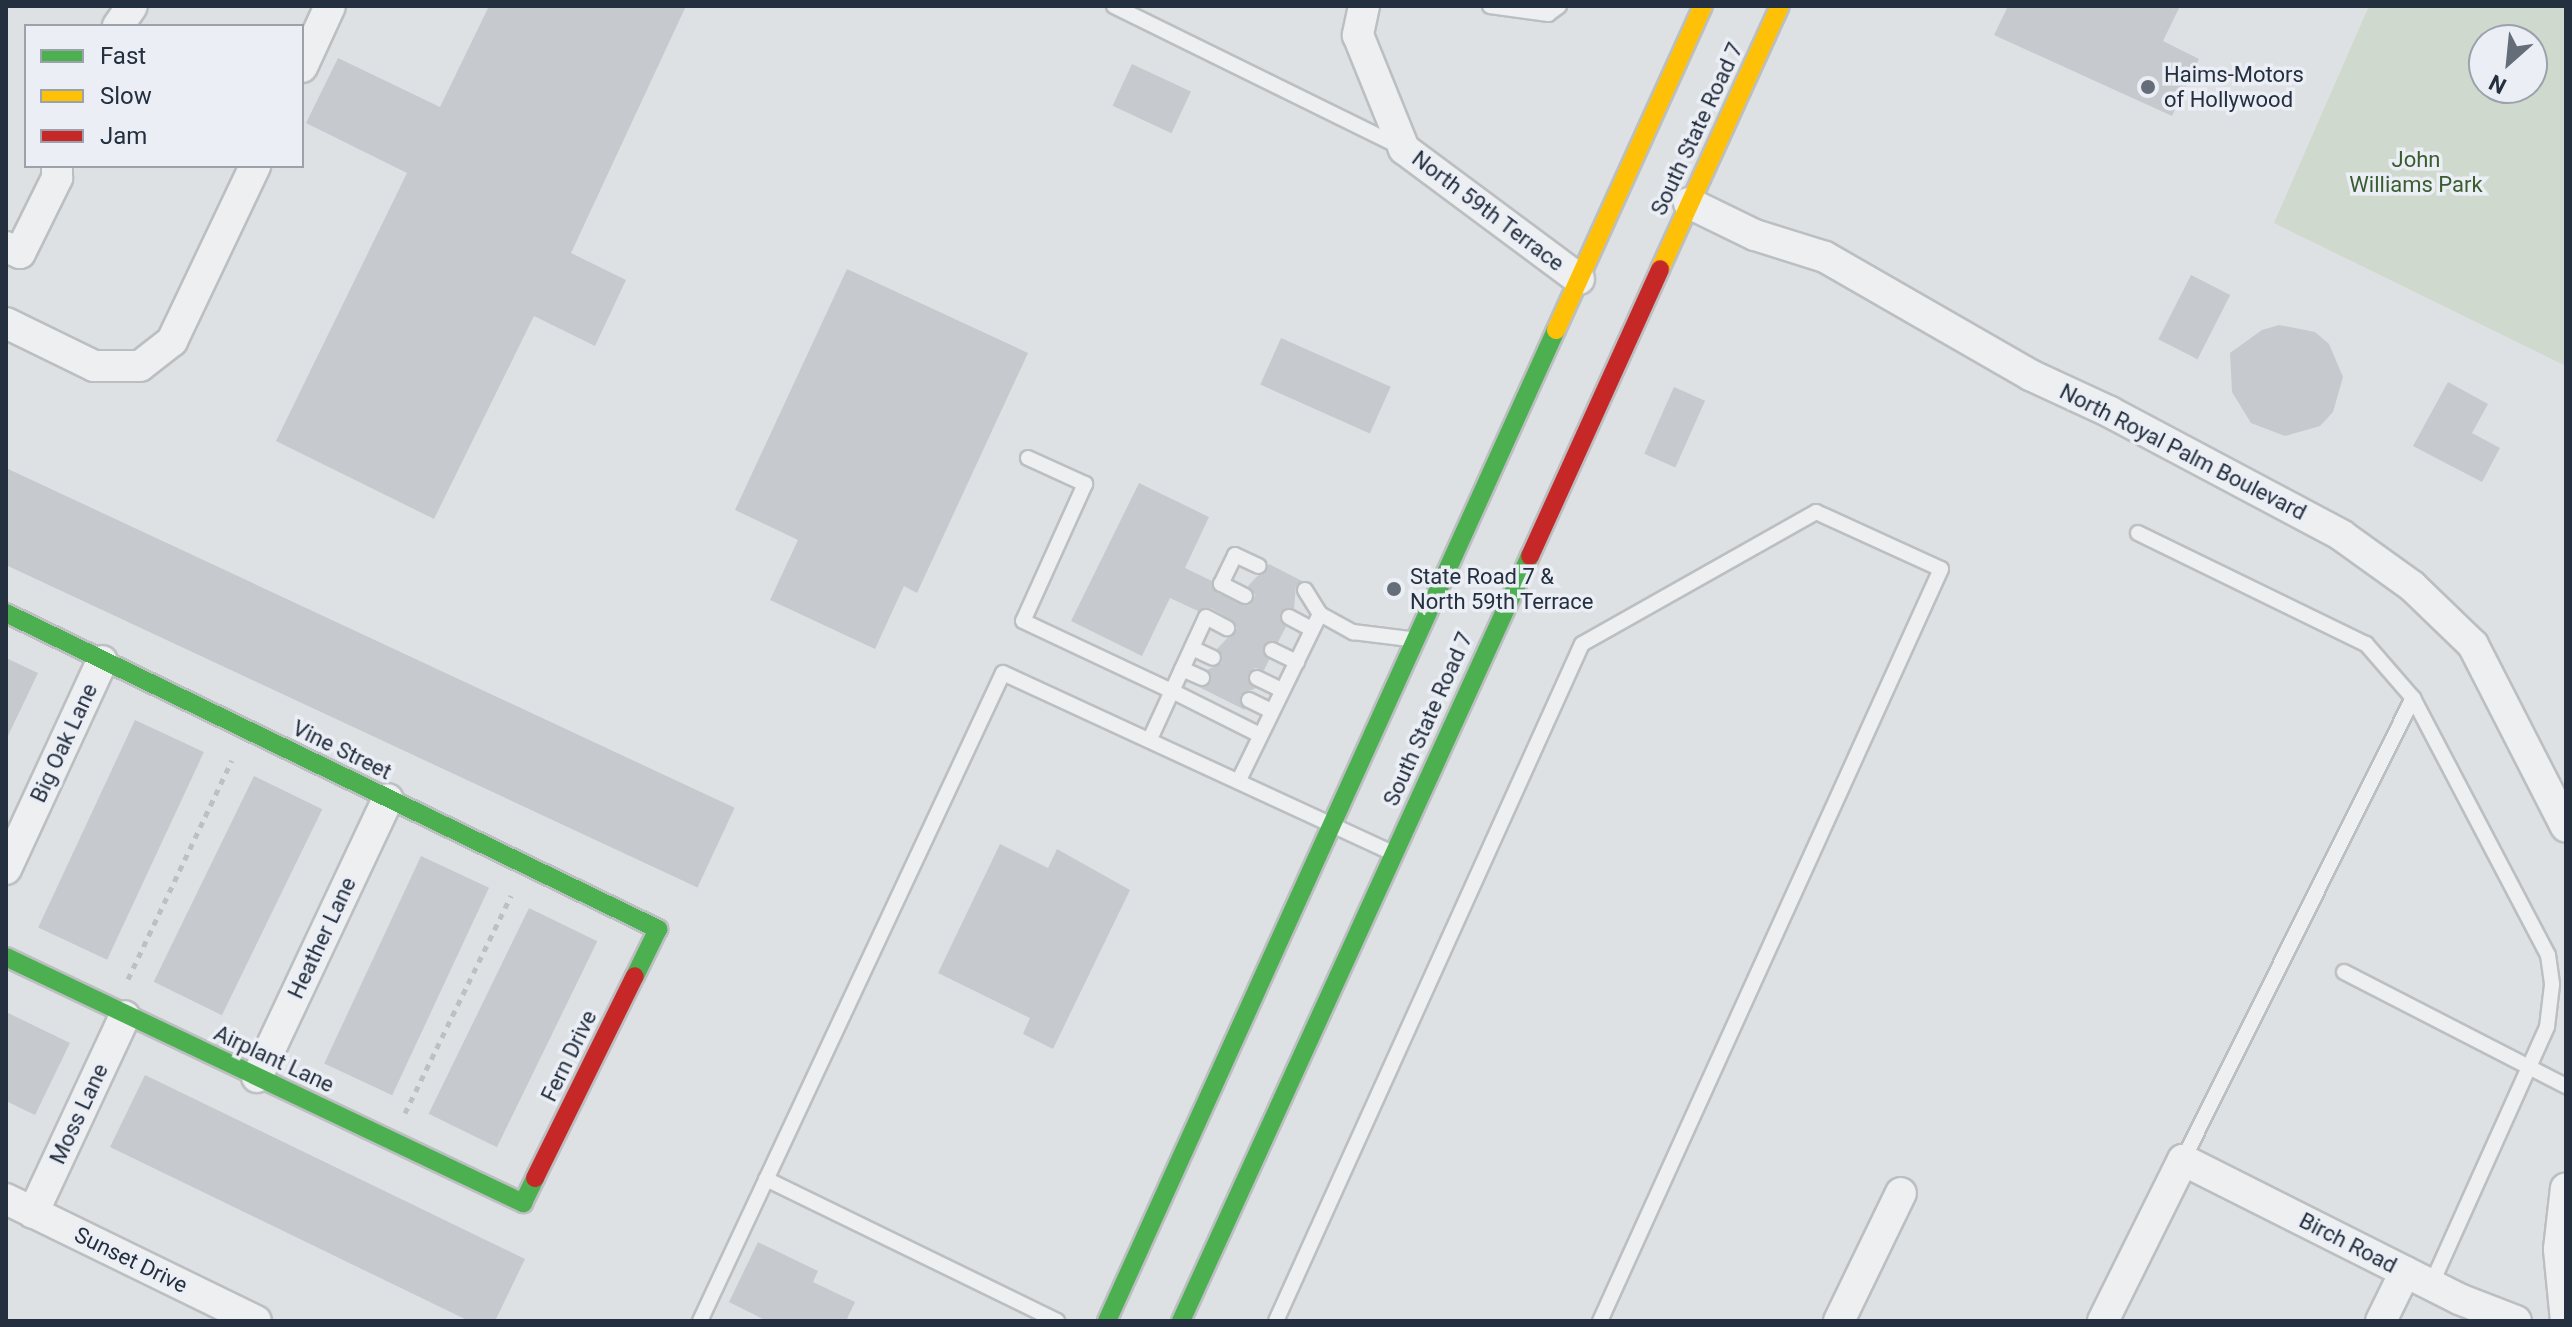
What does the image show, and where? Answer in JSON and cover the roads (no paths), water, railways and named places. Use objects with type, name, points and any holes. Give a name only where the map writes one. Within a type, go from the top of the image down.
[{"type":"main road","name":"South State Road 7","points":[[1181,1321],[1780,6]]},
{"type":"main road","name":"South State Road 7","points":[[1107,1321],[1701,7]]},
{"type":"main road","name":"Vine Street","points":[[6,613],[658,929]]},
{"type":"main road","name":"Fern Drive","points":[[523,1203],[658,929]]},
{"type":"main road","name":"Airplant Lane","points":[[6,957],[523,1203]]},
{"type":"street","points":[[119,24],[132,6]]},
{"type":"street","points":[[304,63],[330,6]]},
{"type":"street","name":"North 59th Terrace","points":[[1364,6],[1358,35],[1404,149],[1579,279]]},
{"type":"street","points":[[6,247],[20,253],[57,178],[57,168]]},
{"type":"street","points":[[6,323],[94,366],[140,366],[172,341],[254,168]]},
{"type":"street","name":"North Royal Palm Boulevard","points":[[1689,203],[1755,235],[1825,257],[2030,375],[2124,419],[2341,535],[2412,586],[2473,645],[2566,827]]},
{"type":"street","name":"Big Oak Lane","points":[[6,869],[102,661]]},
{"type":"street","name":"Heather Lane","points":[[257,1077],[388,799]]},
{"type":"street","name":"Moss Lane","points":[[33,1213],[125,1016]]},
{"type":"street","points":[[2103,1321],[2183,1160]]},
{"type":"street","name":"Birch Road","points":[[2183,1160],[2418,1278],[2516,1321]]},
{"type":"street","points":[[2553,1321],[2566,1321],[2559,1249],[2566,1188]]},
{"type":"street","points":[[1839,1321],[1901,1193]]},
{"type":"street","name":"Sunset Drive","points":[[6,1199],[256,1321]]},
{"type":"street","points":[[2381,1321],[2418,1278]]},
{"type":"lane","points":[[1114,6],[1404,149]]},
{"type":"lane","points":[[1494,7],[1548,14],[1559,6]]},
{"type":"lane","points":[[1028,458],[1085,484],[1023,621],[1260,735]]},
{"type":"lane","points":[[1276,1321],[1582,644],[1816,512],[1941,569],[1600,1321]]},
{"type":"lane","points":[[2138,533],[2366,644],[2413,698],[2548,955],[2552,985],[2547,1027],[2418,1278]]},
{"type":"lane","points":[[1245,596],[1221,584],[1235,555],[1259,566]]},
{"type":"lane","points":[[1305,590],[1320,614],[1353,632],[1414,639]]},
{"type":"lane","points":[[1239,780],[1320,614]]},
{"type":"lane","points":[[1150,739],[1206,617],[1227,628]]},
{"type":"lane","points":[[1289,617],[1312,629]]},
{"type":"lane","points":[[1192,648],[1213,658]]},
{"type":"lane","points":[[1272,650],[1297,662]]},
{"type":"lane","points":[[1182,669],[1202,678]]},
{"type":"lane","points":[[700,1321],[1003,673],[1393,853]]},
{"type":"lane","points":[[1257,678],[1282,690]]},
{"type":"lane","points":[[2183,1160],[2413,698]]},
{"type":"lane","points":[[1249,700],[1272,711]]},
{"type":"lane","points":[[2344,972],[2566,1086]]},
{"type":"lane","points":[[766,1179],[1057,1321]]},
{"type":"place","name":"Haims-Motors of Hollywood","points":[[2148,87]]},
{"type":"place","name":"State Road 7 & North 59th Terrace","points":[[1394,589]]},
{"type":"park label","name":"John Williams Park","points":[[2416,172]]}]
